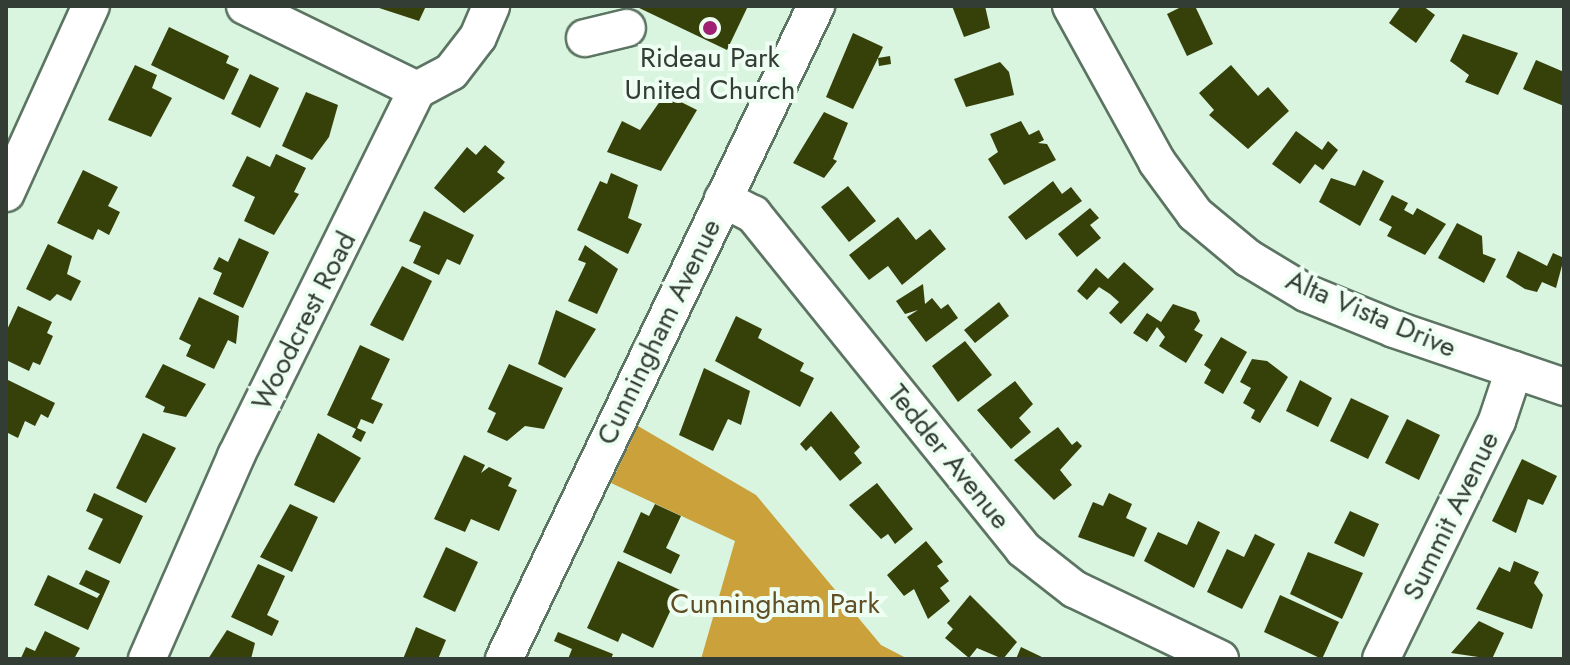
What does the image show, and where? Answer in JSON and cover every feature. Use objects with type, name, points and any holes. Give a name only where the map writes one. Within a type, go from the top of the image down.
[{"type":"street","points":[[6,193],[91,6]]},
{"type":"street","points":[[245,6],[417,90],[451,72],[478,37],[491,6]]},
{"type":"street","name":"Cunningham Avenue","points":[[504,659],[816,6]]},
{"type":"street","name":"Alta Vista Drive","points":[[1071,6],[1157,162],[1195,214],[1226,240],[1306,293],[1564,387]]},
{"type":"street","points":[[585,38],[627,28]]},
{"type":"street","name":"Woodcrest Road","points":[[147,659],[236,456],[417,90]]},
{"type":"street","name":"Tedder Avenue","points":[[723,199],[753,214],[1023,549],[1074,589],[1220,659]]},
{"type":"street","name":"Summit Avenue","points":[[1381,659],[1497,421],[1514,370]]},
{"type":"green space","name":"Cunningham Park","points":[[638,426],[756,495],[881,645],[908,659],[701,659],[735,541],[611,483]]},
{"type":"building","points":[[373,6],[426,6],[419,21]]},
{"type":"building","name":"Rideau Park United Church","points":[[635,6],[748,6],[727,50]]},
{"type":"building","points":[[952,6],[985,6],[990,28],[964,37]]},
{"type":"building","points":[[1183,6],[1195,6],[1213,44],[1187,56],[1167,14]]},
{"type":"building","points":[[1401,6],[1423,6],[1435,15],[1416,43],[1389,23]]},
{"type":"building","points":[[169,27],[229,56],[226,63],[239,69],[224,100],[151,65]]},
{"type":"building","points":[[853,33],[883,47],[853,109],[826,97]]},
{"type":"building","points":[[1463,34],[1518,53],[1498,95],[1465,82],[1469,75],[1450,61]]},
{"type":"building","points":[[890,56],[891,64],[879,66],[878,58]]},
{"type":"building","points":[[1536,60],[1564,72],[1564,106],[1523,89]]},
{"type":"building","points":[[1000,62],[1009,72],[1014,95],[966,107],[954,79]]},
{"type":"building","points":[[135,65],[157,75],[152,88],[172,98],[151,137],[108,120]]},
{"type":"building","points":[[1231,65],[1258,96],[1268,87],[1289,111],[1248,149],[1209,115],[1214,110],[1199,93]]},
{"type":"building","points":[[250,74],[279,88],[260,128],[231,114]]},
{"type":"building","points":[[306,92],[338,105],[329,137],[312,160],[282,146]]},
{"type":"building","points":[[665,94],[697,110],[661,171],[607,152],[622,121],[640,130]]},
{"type":"building","points":[[824,112],[848,123],[833,159],[837,161],[824,178],[793,163]]},
{"type":"building","points":[[1021,121],[1029,135],[1039,130],[1044,140],[1038,143],[1047,144],[1056,160],[1004,185],[988,159],[998,152],[990,134]]},
{"type":"building","points":[[1296,131],[1322,150],[1328,141],[1338,150],[1323,170],[1315,164],[1300,184],[1272,164]]},
{"type":"building","points":[[485,145],[505,162],[497,172],[505,178],[464,213],[434,188],[467,147],[476,155]]},
{"type":"building","points":[[276,154],[306,168],[294,192],[299,194],[274,235],[244,221],[255,197],[232,186],[247,156],[270,167]]},
{"type":"building","points":[[83,170],[118,187],[108,206],[120,212],[109,235],[98,229],[93,240],[57,223]]},
{"type":"building","points":[[1363,170],[1384,181],[1360,226],[1319,202],[1331,178],[1355,186]]},
{"type":"building","points":[[611,173],[638,185],[628,218],[642,224],[628,254],[577,230],[600,181],[607,184]]},
{"type":"building","points":[[1053,181],[1062,194],[1071,187],[1082,201],[1026,240],[1008,217]]},
{"type":"building","points":[[848,186],[876,221],[849,242],[821,207]]},
{"type":"building","points":[[1392,195],[1408,203],[1404,210],[1413,215],[1417,208],[1446,224],[1425,255],[1387,236],[1392,227],[1379,220]]},
{"type":"building","points":[[1090,208],[1099,218],[1090,225],[1101,238],[1077,257],[1058,234]]},
{"type":"building","points":[[424,211],[474,235],[460,265],[447,259],[439,275],[413,263],[421,246],[409,241]]},
{"type":"building","points":[[898,217],[916,240],[930,229],[946,249],[902,285],[888,266],[869,280],[849,255]]},
{"type":"building","points":[[1457,223],[1482,236],[1483,254],[1496,259],[1484,283],[1438,258]]},
{"type":"building","points":[[239,238],[269,252],[243,308],[213,294],[222,273],[213,269],[219,257],[228,262]]},
{"type":"building","points":[[48,244],[72,256],[67,274],[81,281],[71,301],[57,294],[50,301],[26,289]]},
{"type":"building","points":[[585,245],[618,269],[597,314],[568,301],[586,263],[578,260]]},
{"type":"building","points":[[1518,251],[1547,266],[1553,253],[1564,258],[1556,288],[1542,282],[1537,292],[1525,289],[1506,277]]},
{"type":"building","points":[[1124,262],[1154,289],[1121,324],[1109,313],[1119,302],[1110,294],[1099,287],[1087,300],[1077,291],[1096,268],[1108,279]]},
{"type":"building","points":[[402,266],[432,281],[403,341],[370,325]]},
{"type":"building","points":[[923,284],[925,304],[932,298],[941,309],[948,304],[958,318],[926,342],[907,317],[918,310],[905,314],[896,301]]},
{"type":"building","points":[[199,297],[239,316],[236,344],[228,340],[214,369],[186,356],[191,345],[179,339]]},
{"type":"building","points":[[999,302],[1009,316],[975,343],[964,330]]},
{"type":"building","points":[[1173,304],[1196,312],[1200,321],[1194,330],[1203,335],[1186,363],[1159,346],[1165,337],[1157,327],[1147,342],[1133,333],[1147,313],[1161,322]]},
{"type":"building","points":[[18,306],[52,322],[47,333],[53,336],[40,365],[33,362],[29,371],[6,360],[6,332]]},
{"type":"building","points":[[556,310],[596,329],[565,378],[538,364]]},
{"type":"building","points":[[736,316],[762,329],[758,338],[804,363],[800,371],[814,378],[800,407],[715,361]]},
{"type":"building","points":[[1221,337],[1247,352],[1223,394],[1204,383],[1211,370],[1204,365]]},
{"type":"building","points":[[965,341],[992,375],[958,402],[932,366]]},
{"type":"building","points":[[360,345],[390,359],[371,399],[383,404],[373,424],[361,419],[357,428],[366,432],[361,442],[352,437],[356,429],[327,415]]},
{"type":"building","points":[[1252,359],[1267,361],[1288,377],[1260,423],[1251,418],[1255,410],[1243,403],[1251,388],[1240,382]]},
{"type":"building","points":[[163,364],[206,384],[186,417],[163,412],[165,407],[145,397]]},
{"type":"building","points":[[509,364],[563,388],[544,429],[525,426],[507,441],[487,432],[496,413],[488,409]]},
{"type":"building","points":[[704,368],[750,391],[741,425],[728,419],[713,451],[679,435]]},
{"type":"building","points":[[6,379],[55,403],[48,418],[41,414],[35,426],[25,421],[18,438],[6,432]]},
{"type":"building","points":[[1300,380],[1332,398],[1318,427],[1286,411]]},
{"type":"building","points":[[1015,381],[1033,404],[1019,418],[1031,432],[1011,449],[977,410]]},
{"type":"building","points":[[1351,398],[1389,416],[1368,459],[1330,441]]},
{"type":"building","points":[[831,411],[860,447],[854,453],[862,463],[840,481],[811,446],[806,451],[800,444]]},
{"type":"building","points":[[1407,419],[1440,435],[1419,480],[1385,463]]},
{"type":"building","points":[[1058,427],[1072,445],[1077,441],[1082,446],[1060,470],[1072,485],[1054,500],[1014,460]]},
{"type":"building","points":[[143,433],[176,448],[146,503],[116,488]]},
{"type":"building","points":[[318,433],[361,458],[334,503],[294,485]]},
{"type":"building","points":[[464,455],[485,465],[481,473],[489,467],[512,478],[508,486],[517,490],[499,531],[471,519],[465,532],[434,519]]},
{"type":"building","points":[[1522,459],[1557,476],[1543,505],[1528,499],[1516,533],[1492,521]]},
{"type":"building","points":[[877,483],[913,529],[895,544],[888,534],[881,539],[849,505]]},
{"type":"building","points":[[94,493],[143,516],[120,564],[88,549],[103,519],[86,511]]},
{"type":"building","points":[[1109,493],[1132,504],[1126,518],[1147,528],[1134,557],[1078,537],[1093,502],[1103,506]]},
{"type":"building","points":[[290,504],[318,517],[292,572],[260,557]]},
{"type":"building","points":[[655,504],[681,516],[666,548],[680,555],[671,574],[623,552],[641,512],[649,516]]},
{"type":"building","points":[[1350,511],[1379,524],[1364,557],[1334,543]]},
{"type":"building","points":[[1198,521],[1220,532],[1194,588],[1144,561],[1158,532],[1187,545]]},
{"type":"building","points":[[1255,534],[1275,544],[1242,609],[1207,592],[1227,549],[1244,557]]},
{"type":"building","points":[[926,541],[943,562],[937,566],[949,581],[940,588],[950,601],[928,619],[914,589],[904,596],[887,575]]},
{"type":"building","points":[[446,547],[478,562],[455,612],[423,597]]},
{"type":"building","points":[[1308,552],[1363,573],[1342,619],[1290,594]]},
{"type":"building","points":[[618,561],[680,590],[653,648],[622,633],[618,642],[587,628]]},
{"type":"building","points":[[1514,561],[1539,572],[1534,583],[1543,595],[1532,629],[1476,609],[1499,567],[1510,572]]},
{"type":"building","points":[[258,564],[285,576],[267,615],[279,621],[272,636],[231,617]]},
{"type":"building","points":[[86,570],[110,581],[88,630],[34,605],[48,575],[97,598],[100,594],[79,584]]},
{"type":"building","points":[[970,595],[1017,642],[1003,659],[977,648],[969,658],[945,638],[953,629],[947,623]]},
{"type":"building","points":[[1280,595],[1339,622],[1322,659],[1264,632]]},
{"type":"building","points":[[1479,621],[1504,633],[1492,659],[1451,653]]},
{"type":"building","points":[[416,627],[446,640],[438,659],[403,659]]},
{"type":"building","points":[[227,630],[255,643],[251,659],[208,659]]},
{"type":"building","points":[[45,631],[80,648],[74,659],[21,658],[26,647],[35,651]]},
{"type":"building","points":[[558,632],[613,654],[611,659],[568,659],[572,649],[554,641]]},
{"type":"building","points":[[1021,647],[1046,659],[1016,659]]},
{"type":"place","name":"Rideau Park United Church","points":[[710,28]]}]
